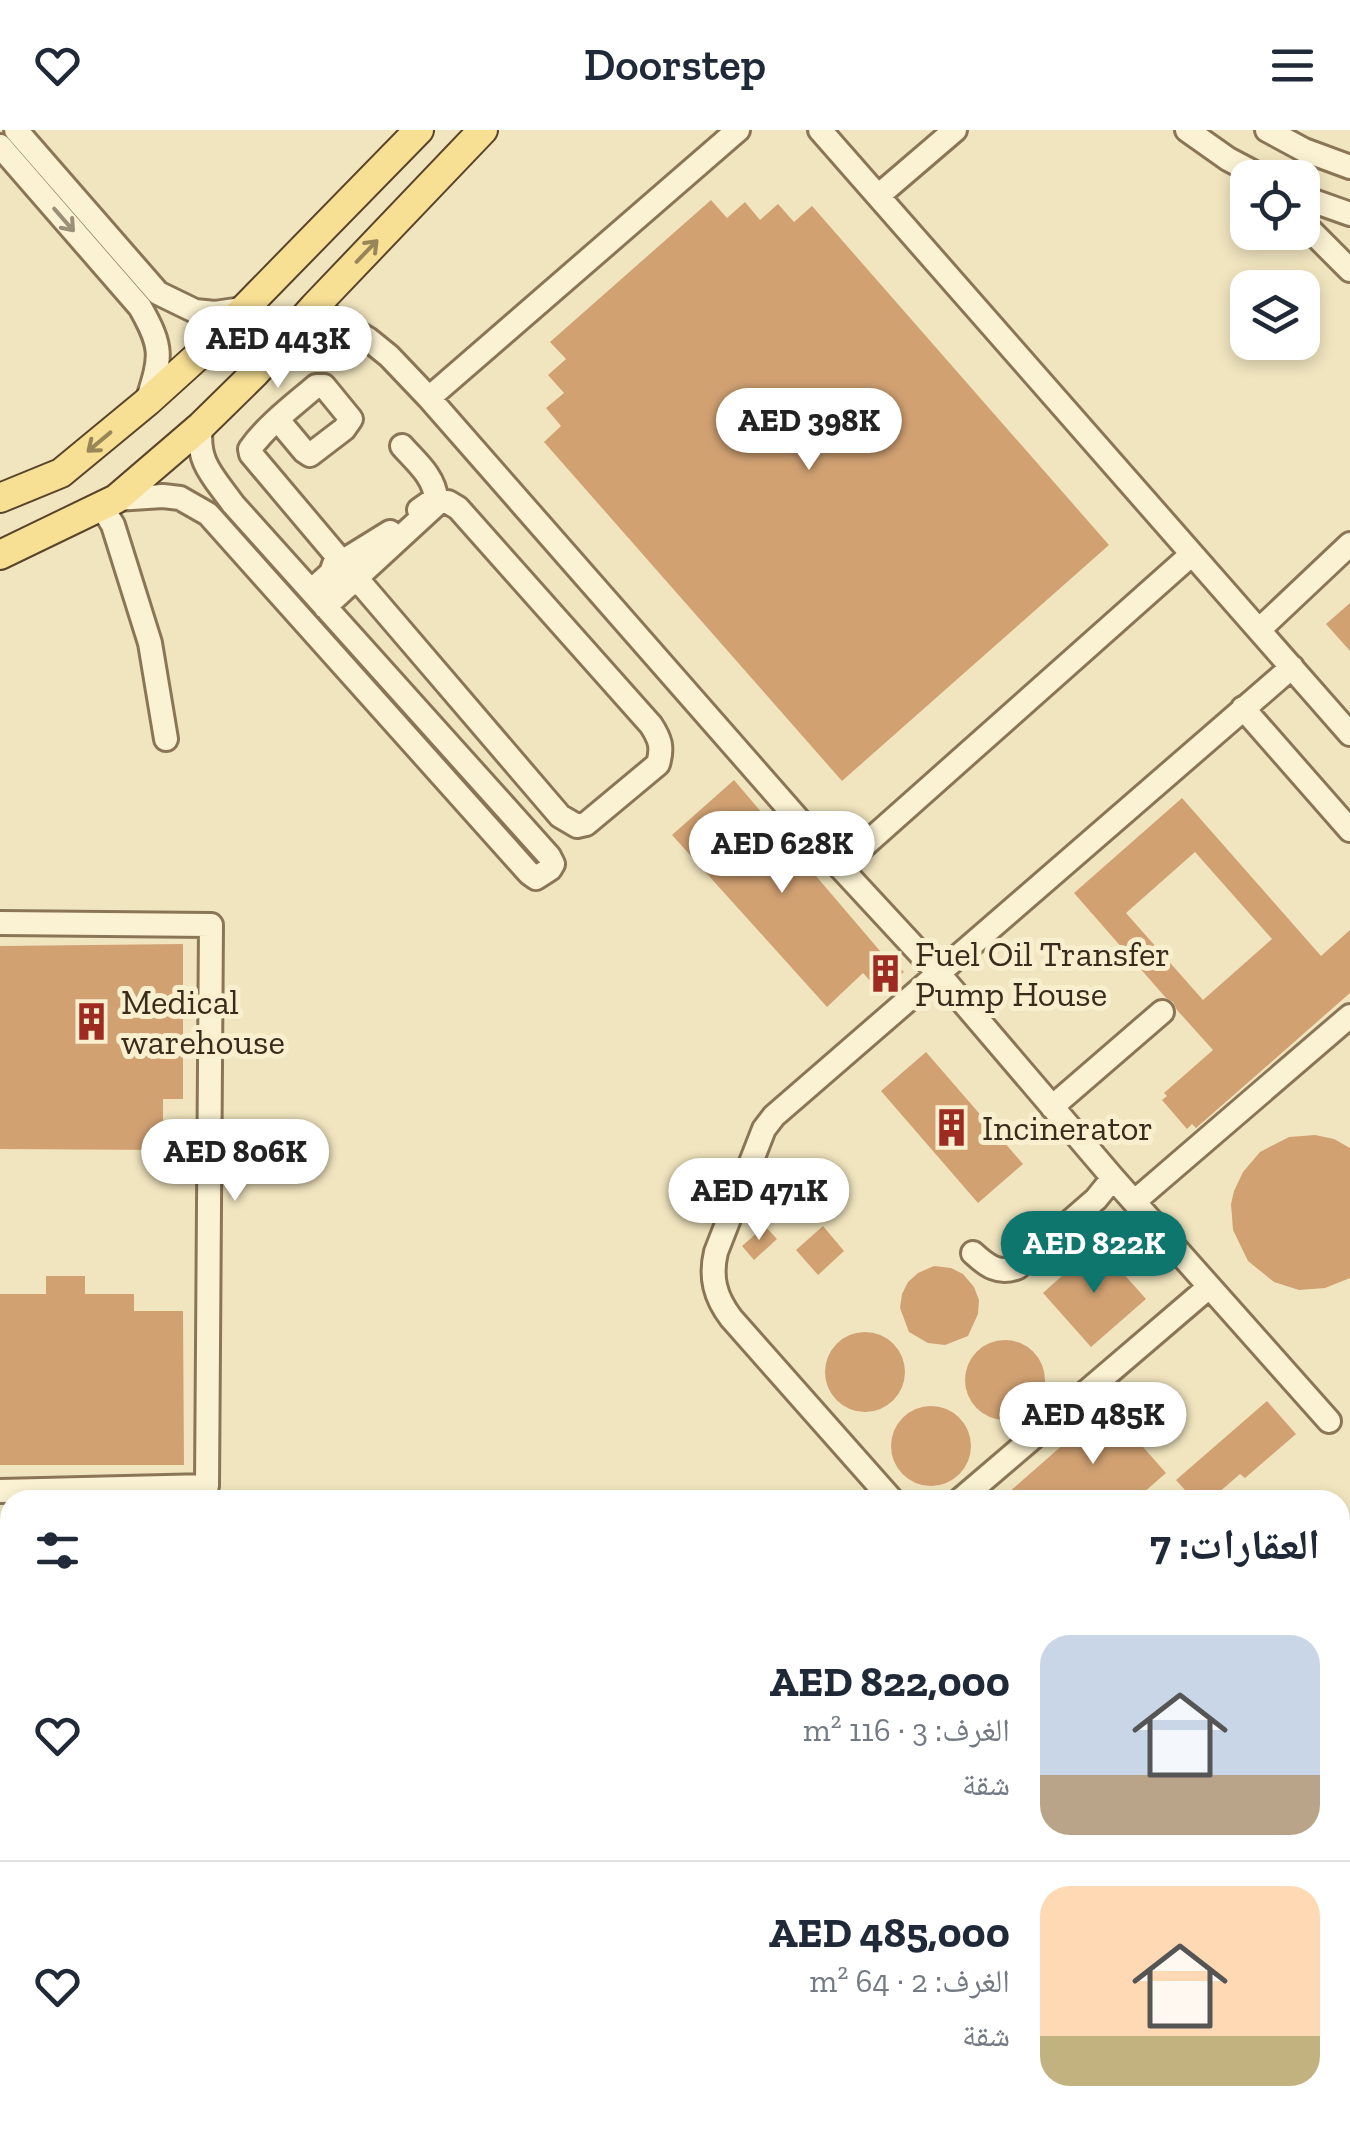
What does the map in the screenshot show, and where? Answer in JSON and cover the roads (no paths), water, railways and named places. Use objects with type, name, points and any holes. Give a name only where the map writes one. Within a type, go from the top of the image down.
[{"type":"main road","points":[[0,498],[62,473],[147,402],[200,354],[419,130]]},
{"type":"main road","points":[[0,556],[109,503],[200,426],[255,373],[483,130]]},
{"type":"street","points":[[16,130],[158,293],[195,311],[242,309]]},
{"type":"street","points":[[428,398],[738,130]]},
{"type":"street","points":[[820,130],[1350,734]]},
{"type":"street","points":[[878,196],[955,130]]},
{"type":"street","points":[[1187,130],[1228,159]]},
{"type":"street","points":[[1267,130],[1304,150],[1350,167]]},
{"type":"street","points":[[0,146],[146,318],[158,343],[159,364],[147,402]]},
{"type":"street","points":[[1320,203],[1350,214]]},
{"type":"street","points":[[1320,240],[1350,270]]},
{"type":"street","points":[[314,307],[368,339],[428,398],[1329,1421]]},
{"type":"street","points":[[278,420],[256,440],[251,454],[336,556],[340,579]]},
{"type":"street","points":[[166,739],[150,642],[109,503],[163,496],[180,498],[208,514],[529,874],[536,878],[552,864],[549,856],[233,504],[202,460],[200,426]]},
{"type":"street","points":[[340,579],[348,558],[379,541],[436,498],[432,481],[402,446]]},
{"type":"street","points":[[297,614],[340,579],[439,502],[448,502],[458,508],[650,724],[660,740],[658,764],[586,824],[577,826],[560,816],[364,586],[340,579]]},
{"type":"street","points":[[1258,630],[1350,544]]},
{"type":"street","points":[[840,867],[1192,554]]},
{"type":"street","points":[[883,1490],[731,1318],[713,1280],[716,1252],[768,1122],[1292,667]]},
{"type":"street","points":[[1243,708],[1350,830]]},
{"type":"street","points":[[0,923],[211,926],[208,1486],[42,1490]]},
{"type":"street","points":[[1052,1107],[1162,1012]]},
{"type":"street","points":[[1135,1202],[1350,1016]]},
{"type":"street","points":[[973,1254],[995,1270],[1018,1267],[1096,1199],[1113,1178]]},
{"type":"street","points":[[972,1490],[1210,1287]]},
{"type":"place","name":"Fuel Oil Transfer Pump House","points":[[885,974]]},
{"type":"place","name":"Medical warehouse","points":[[91,1022]]},
{"type":"place","name":"Incinerator","points":[[952,1128]]}]
